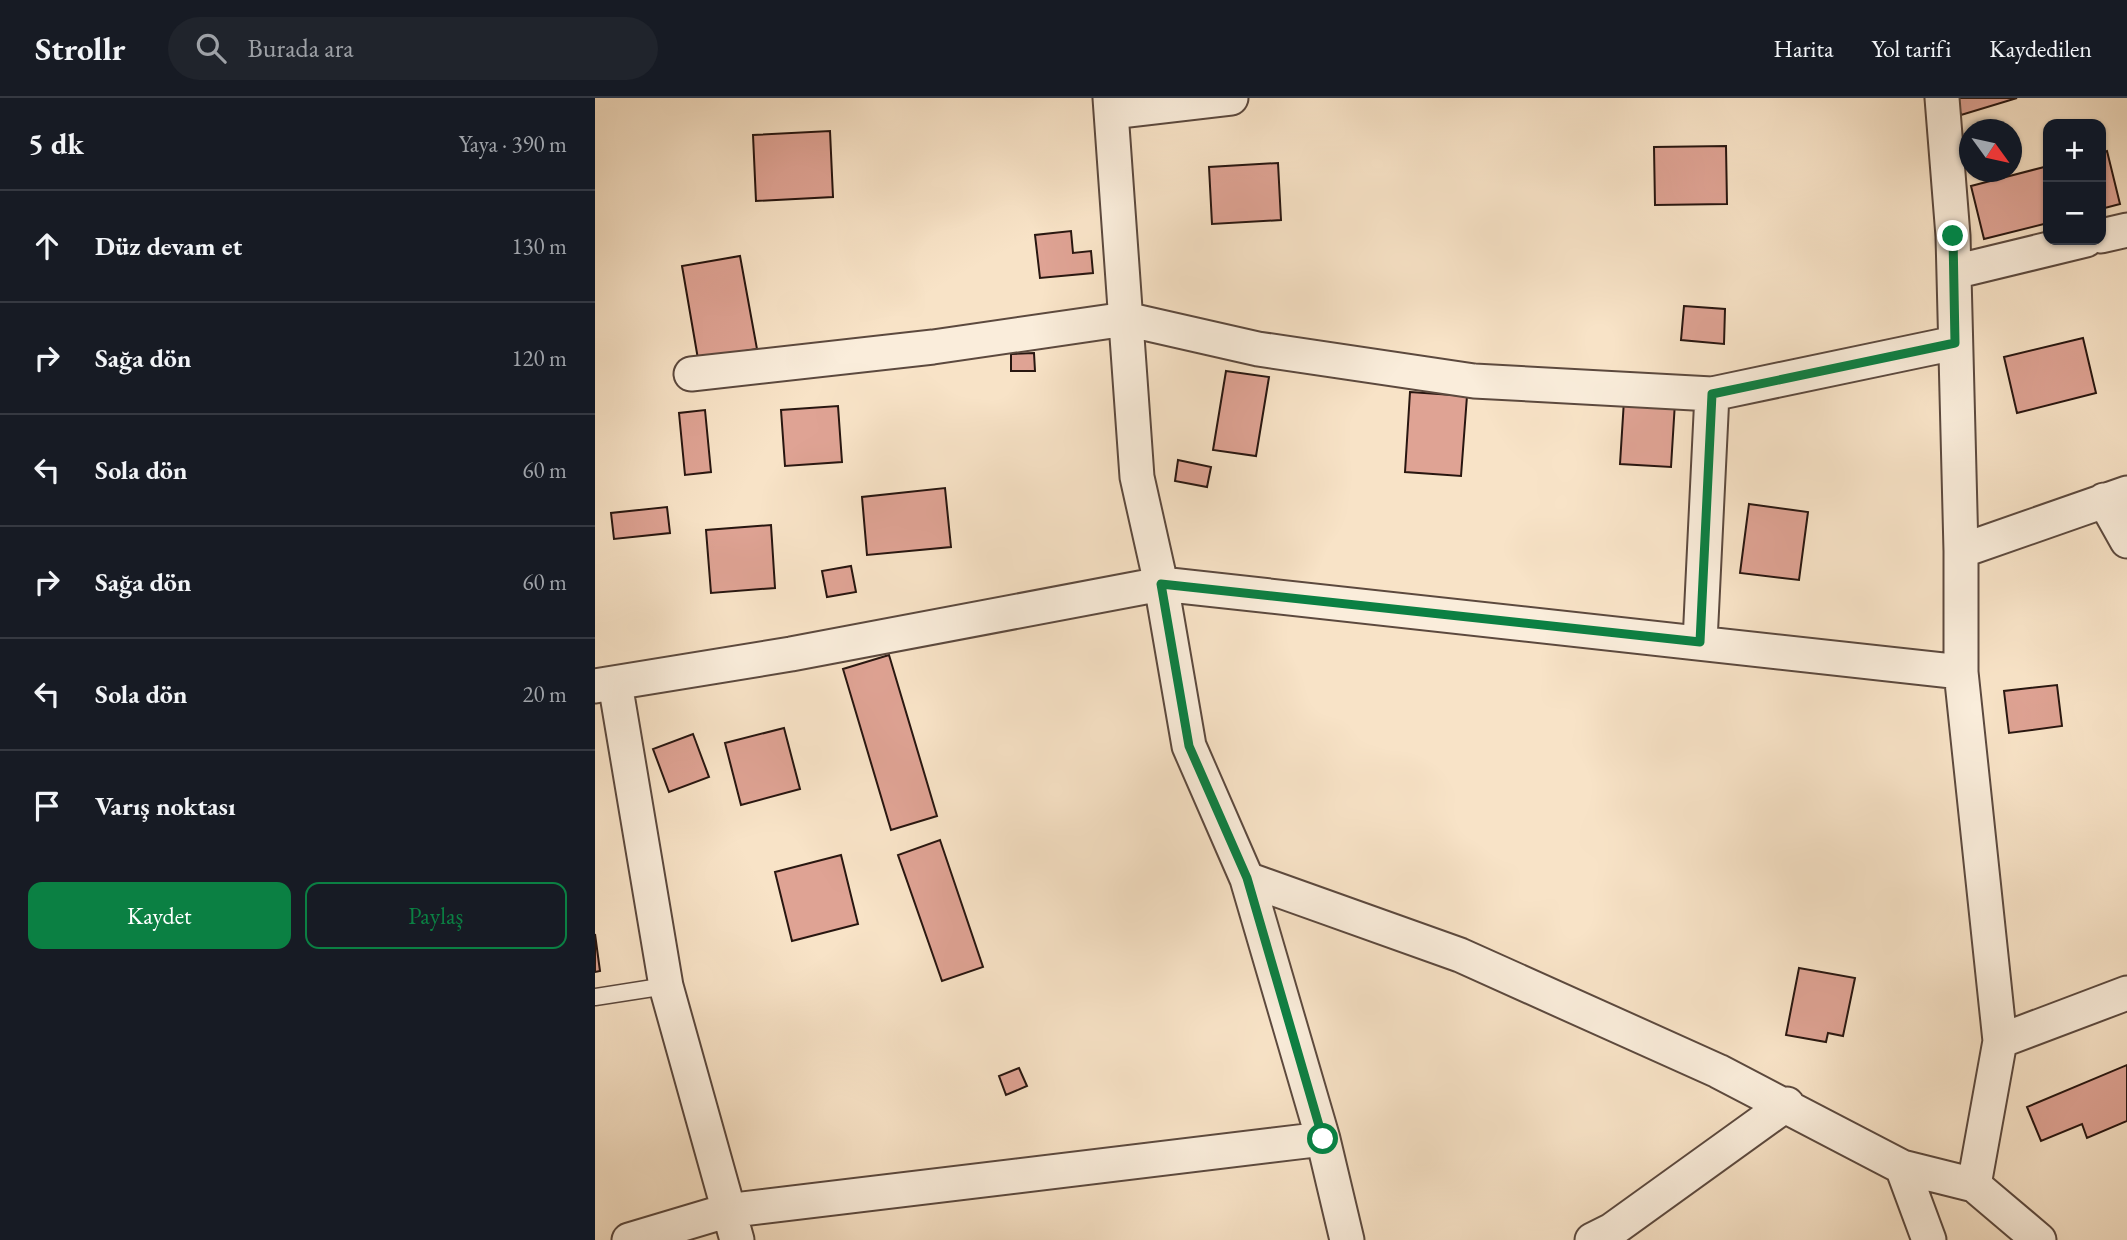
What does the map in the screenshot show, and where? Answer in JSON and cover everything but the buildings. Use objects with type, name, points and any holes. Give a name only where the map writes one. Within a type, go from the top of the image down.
[{"type":"street","points":[[1231,98],[1111,105],[1137,477],[1161,584],[1189,746],[1247,878],[1323,1139],[1347,1240]]},
{"type":"street","points":[[1941,98],[1954,272],[1961,551],[1961,672],[2000,1041],[1974,1185]]},
{"type":"street","points":[[2106,235],[2127,230]]},
{"type":"street","points":[[1954,272],[2065,245]]},
{"type":"street","points":[[691,374],[933,347],[1126,319],[1258,349],[1474,381],[1712,394],[1955,343]]},
{"type":"street","points":[[1700,642],[1712,394]]},
{"type":"street","points":[[1961,551],[2115,497],[2127,541]]},
{"type":"street","points":[[731,1226],[666,986],[605,685],[792,654],[1161,584],[1961,672]]},
{"type":"street","points":[[1247,878],[1460,955],[1787,1104],[1902,1167],[1974,1185],[2039,1240]]},
{"type":"street","points":[[2000,1041],[2127,993]]},
{"type":"street","points":[[1606,1237],[1787,1104]]},
{"type":"street","points":[[629,1240],[1323,1139]]},
{"type":"street","points":[[1902,1167],[1929,1240]]},
{"type":"lane","points":[[595,997],[666,986]]},
{"type":"route","points":[[1323,1139],[1247,878],[1189,746],[1161,584],[1700,642],[1712,394],[1955,343],[1953,236]]}]
